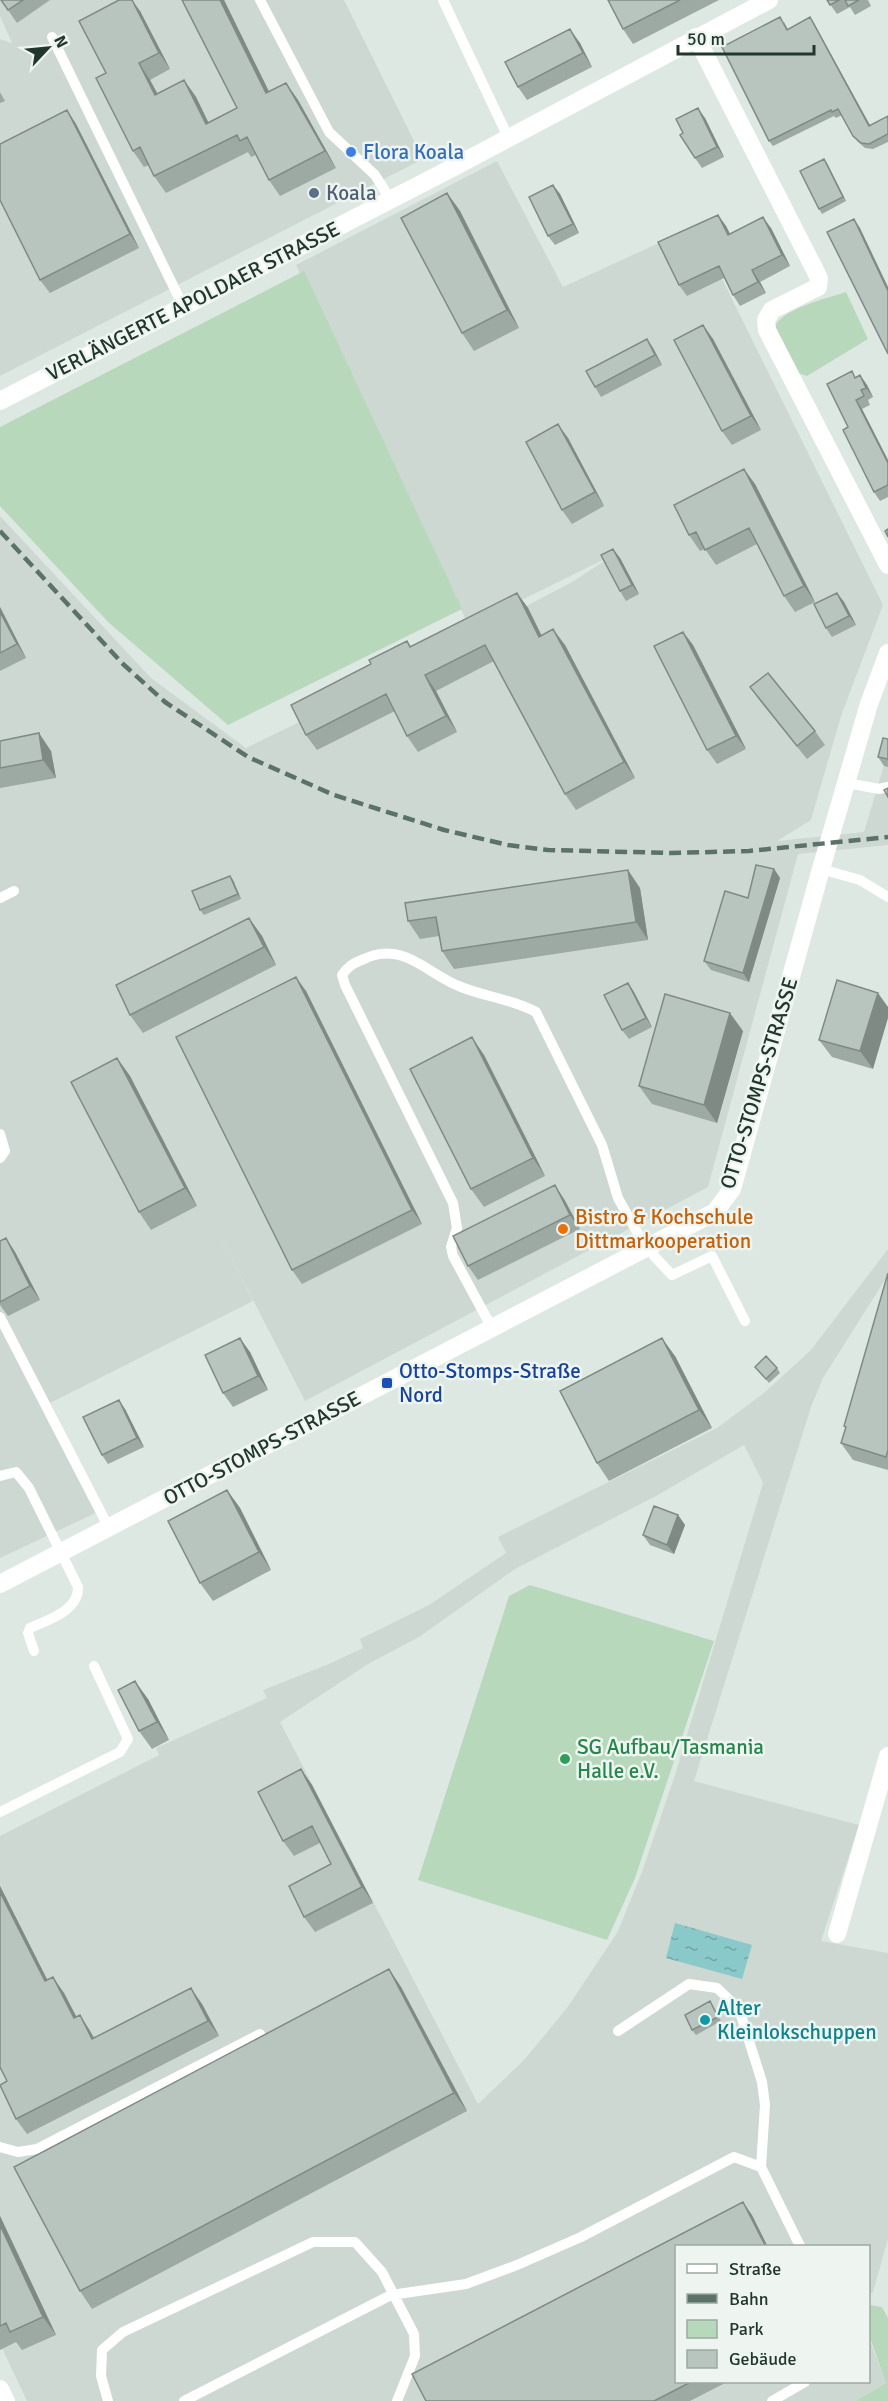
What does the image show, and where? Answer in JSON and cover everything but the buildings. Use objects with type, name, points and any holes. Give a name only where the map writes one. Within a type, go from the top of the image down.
[{"type":"street","name":"VERLÄNGERTE APOLDAER STRASSE","points":[[0,401],[390,200],[769,0]]},
{"type":"street","points":[[696,37],[819,278],[818,287],[772,310],[766,320],[767,330],[888,565]]},
{"type":"street","name":"OTTO-STOMPS-STRASSE","points":[[0,1584],[715,1212],[732,1189],[869,704],[888,653]]},
{"type":"street","points":[[837,1934],[888,1756]]},
{"type":"street","points":[[0,2389],[6,2401]]},
{"type":"lane","points":[[260,0],[329,132],[375,175],[390,200]]},
{"type":"lane","points":[[443,0],[508,136]]},
{"type":"lane","points":[[52,37],[183,306]]},
{"type":"lane","points":[[847,783],[879,789],[888,787]]},
{"type":"lane","points":[[821,869],[860,880],[888,897]]},
{"type":"lane","points":[[0,898],[14,891]]},
{"type":"lane","points":[[492,1328],[453,1256],[451,1247],[457,1228],[453,1203],[345,985],[342,975],[347,967],[376,952],[405,955],[455,985],[477,993],[518,1002],[536,1012],[602,1145],[618,1197],[654,1256],[672,1275],[712,1256],[745,1321]]},
{"type":"lane","points":[[0,1134],[5,1151],[0,1158]]},
{"type":"lane","points":[[0,1317],[109,1528]]},
{"type":"lane","points":[[0,1476],[16,1472],[29,1488],[76,1580],[78,1593],[67,1609],[30,1628],[28,1633],[34,1651]]},
{"type":"lane","points":[[0,1812],[120,1752],[128,1739],[94,1666]]},
{"type":"lane","points":[[618,2031],[689,1983],[717,1988],[739,2009],[762,2082],[766,2129],[761,2167],[799,2245]]},
{"type":"lane","points":[[0,2147],[18,2152],[38,2149],[260,2034]]},
{"type":"lane","points":[[184,2401],[392,2295],[466,2284],[517,2265],[581,2237],[734,2157],[761,2167]]},
{"type":"lane","points":[[108,2401],[101,2376],[102,2350],[123,2332],[312,2242],[355,2242],[382,2272],[414,2334],[416,2343],[415,2356],[397,2401]]},
{"type":"lane","points":[[772,2401],[803,2383]]},
{"type":"shaded area","points":[[0,0],[344,0],[423,159],[0,376],[0,39],[12,43],[0,16]]},
{"type":"shaded area","points":[[497,161],[563,287],[696,226],[883,605],[841,716],[811,820],[777,841],[864,832],[888,752],[888,845],[798,854],[708,1187],[305,1401],[215,1226],[253,1301],[50,1403],[104,1509],[0,1558],[0,516],[151,678],[246,748],[382,682],[572,582],[617,553],[469,626],[296,265]]},
{"type":"shaded area","points":[[888,1249],[888,1275],[823,1378],[811,1407],[694,1781],[859,1825],[821,1941],[888,1953],[888,2239],[873,2292],[870,2294],[870,2245],[675,2245],[675,2383],[870,2383],[870,2341],[886,2383],[856,2401],[27,2401],[0,2344],[0,1836],[159,1755],[156,1748],[267,1698],[263,1690],[363,1648],[360,1639],[429,1605],[506,1553],[498,1537],[717,1428],[764,1393],[811,1350]],"holes":[[[744,1445],[763,1483],[675,1775],[642,1872],[617,1933],[567,2008],[524,2060],[478,2104],[280,1722],[368,1664],[419,1637],[515,1569],[656,1496]]]},
{"type":"green space","points":[[304,271],[462,609],[228,725],[108,622],[0,506],[0,427]]},
{"type":"green space","points":[[846,292],[868,339],[807,376],[797,373],[775,326],[796,309]]},
{"type":"green space","name":"SG Aufbau/Tasmania Halle e.V.","points":[[530,1585],[714,1641],[635,1878],[607,1940],[418,1880],[509,1596]]},
{"type":"green space","points":[[870,2305],[882,2307],[888,2318],[888,2401],[856,2401],[886,2383],[870,2338]]},
{"type":"water","points":[[675,1923],[752,1945],[742,1979],[666,1958]]},
{"type":"railway","points":[[0,531],[123,664],[165,702],[248,757],[334,795],[444,830],[508,845],[548,850],[671,853],[749,851],[888,837]]},
{"type":"place","name":"Flora Koala","points":[[351,152]]},
{"type":"place","name":"Koala","points":[[314,193]]},
{"type":"place","name":"Bistro & Kochschule Dittmarkooperation","points":[[563,1229]]},
{"type":"place","name":"Otto-Stomps-Straße Nord","points":[[387,1383]]},
{"type":"place","name":"SG Aufbau/Tasmania Halle e.V.","points":[[565,1759]]},
{"type":"place","name":"Alter Kleinlokschuppen","points":[[705,2020]]}]
